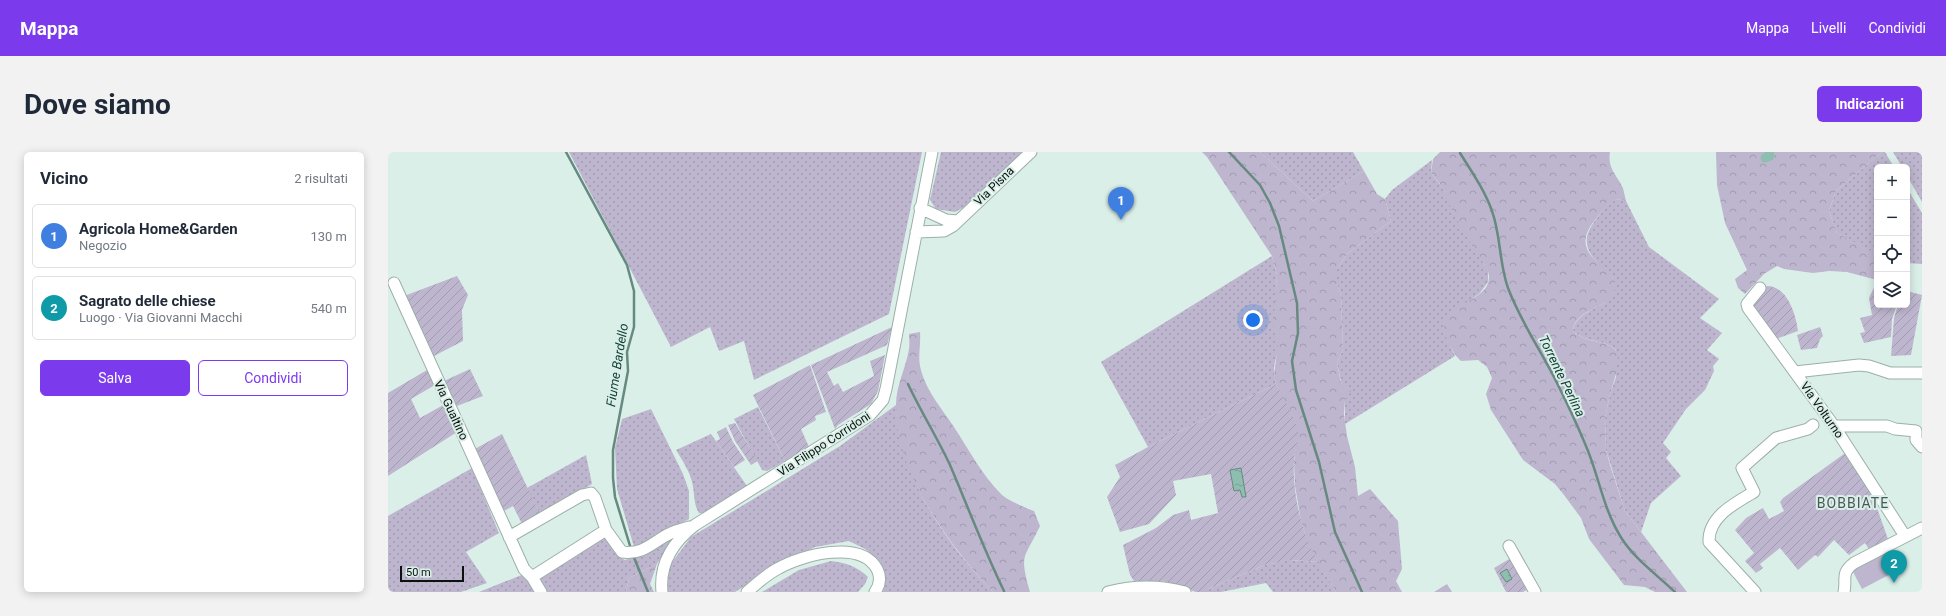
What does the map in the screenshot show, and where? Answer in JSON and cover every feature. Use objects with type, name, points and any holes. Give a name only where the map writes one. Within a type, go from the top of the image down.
[{"type":"street","name":"Via Filippo Corridoni","points":[[662,592],[663,569],[669,553],[680,538],[696,525],[870,415],[883,400],[932,152]]},
{"type":"street","name":"Via Pisna","points":[[916,232],[944,232],[958,221],[1031,152]]},
{"type":"street","points":[[920,208],[946,220],[958,221]]},
{"type":"street","name":"Via Gualtino","points":[[394,284],[524,569],[532,576],[540,592]]},
{"type":"street","name":"Via Volturno","points":[[1760,288],[1747,304],[1748,308],[1834,426],[1905,536]]},
{"type":"street","points":[[1795,372],[1859,365],[1869,366],[1890,373],[1922,373]]},
{"type":"street","points":[[1755,592],[1709,542],[1714,525],[1717,519],[1735,503],[1754,492],[1742,468],[1776,438],[1808,429],[1826,416]]},
{"type":"street","points":[[1834,426],[1887,426],[1895,429],[1916,431],[1916,440],[1922,447]]},
{"type":"street","points":[[509,537],[582,495],[591,493],[595,498],[606,530],[622,552],[634,552],[652,545],[670,533],[696,525]]},
{"type":"street","points":[[1844,592],[1844,576],[1847,568],[1922,528]]},
{"type":"street","points":[[532,576],[606,530]]},
{"type":"street","points":[[1509,546],[1535,592]]},
{"type":"street","points":[[747,592],[767,575],[787,564],[842,552],[859,554],[875,566],[880,577],[880,583],[875,592]]},
{"type":"street","points":[[1108,592],[1127,587],[1158,586],[1185,592]]},
{"type":"green space","points":[[569,152],[922,152],[889,314],[754,380],[744,341],[719,351],[710,327],[671,347]]},
{"type":"green space","points":[[941,152],[1024,152],[968,205],[955,212],[936,209],[930,200]]},
{"type":"green space","points":[[1202,152],[1260,152],[1313,201],[1364,171],[1377,194],[1385,199],[1391,221],[1347,254],[1337,269],[1337,284],[1341,296],[1343,349],[1337,363],[1341,383],[1351,391],[1345,400],[1344,414],[1347,436],[1355,467],[1358,496],[1370,489],[1398,521],[1402,569],[1396,581],[1402,592],[1336,592],[1309,546],[1301,521],[1295,486],[1294,462],[1297,431],[1276,384],[1274,375],[1278,344],[1277,336],[1273,332],[1277,275],[1272,256],[1207,157]]},
{"type":"green space","points":[[1260,152],[1353,152],[1364,171],[1313,201]]},
{"type":"green space","points":[[1440,152],[1610,152],[1609,158],[1611,167],[1623,188],[1626,201],[1617,199],[1605,208],[1587,233],[1586,243],[1588,252],[1608,272],[1613,279],[1615,286],[1613,294],[1608,300],[1580,317],[1575,323],[1573,331],[1585,338],[1609,345],[1618,353],[1616,374],[1605,418],[1606,450],[1610,465],[1625,511],[1687,592],[1655,592],[1645,587],[1624,585],[1589,539],[1581,518],[1564,495],[1555,484],[1523,460],[1491,410],[1486,394],[1492,378],[1487,367],[1478,360],[1461,361],[1449,344],[1444,330],[1446,320],[1452,312],[1480,294],[1486,287],[1489,274],[1487,268],[1459,223],[1440,183],[1431,173],[1433,159]]},
{"type":"green space","points":[[1716,152],[1882,152],[1836,191],[1829,211],[1837,233],[1874,252],[1874,279],[1847,272],[1829,271],[1813,273],[1784,269],[1777,266],[1764,274],[1745,294],[1738,288],[1735,279],[1747,270],[1725,223],[1717,185]]},
{"type":"green space","points":[[1882,152],[1885,152],[1892,164],[1874,164],[1874,253],[1837,233],[1829,211],[1836,191]]},
{"type":"green space","points":[[1893,152],[1922,152],[1922,202],[1910,181],[1910,164],[1900,164]]},
{"type":"green space","points":[[1432,160],[1431,173],[1443,188],[1456,217],[1488,270],[1488,282],[1480,293],[1467,303],[1450,345],[1455,356],[1345,424],[1345,400],[1337,363],[1343,349],[1341,296],[1337,284],[1337,269],[1347,254],[1391,221],[1385,199],[1392,190]]},
{"type":"green space","points":[[1910,193],[1922,213],[1922,264],[1910,263]]},
{"type":"green space","points":[[1617,199],[1626,201],[1649,247],[1719,299],[1700,318],[1722,333],[1707,350],[1719,359],[1713,366],[1714,371],[1705,390],[1686,409],[1663,443],[1671,452],[1666,458],[1681,476],[1651,503],[1641,532],[1625,511],[1606,450],[1605,418],[1610,394],[1616,377],[1616,350],[1607,344],[1584,338],[1573,331],[1574,325],[1581,317],[1604,303],[1613,278],[1589,251],[1587,236],[1597,218],[1606,207]]},
{"type":"green space","points":[[1272,256],[1277,275],[1274,332],[1277,335],[1279,344],[1274,368],[1276,384],[1148,447],[1101,362]]},
{"type":"green space","points":[[457,276],[468,295],[462,310],[463,341],[432,357],[404,296]]},
{"type":"green space","points":[[1767,286],[1774,287],[1785,296],[1793,309],[1798,331],[1776,339],[1757,316],[1753,304],[1758,294]]},
{"type":"green space","points":[[1874,287],[1874,308],[1896,308],[1892,319],[1891,337],[1864,343],[1860,333],[1865,332],[1860,318],[1872,315],[1869,298]]},
{"type":"green space","points":[[1910,292],[1922,295],[1911,355],[1891,356],[1894,318],[1897,308],[1910,308]]},
{"type":"green space","points":[[892,327],[887,345],[827,372],[834,386],[838,383],[843,392],[874,376],[870,361],[885,355],[878,391],[871,404],[838,425],[835,429],[811,365]]},
{"type":"green space","points":[[1820,327],[1823,336],[1820,339],[1817,348],[1801,350],[1797,335]]},
{"type":"green space","points":[[920,332],[920,366],[922,375],[934,398],[982,471],[1002,495],[1034,511],[1040,526],[1027,552],[1024,563],[1030,592],[993,592],[959,553],[928,506],[914,481],[904,455],[898,430],[896,398],[909,349],[909,334]]},
{"type":"green space","points":[[810,365],[826,412],[815,416],[816,420],[801,429],[809,447],[785,461],[753,395]]},
{"type":"green space","points":[[470,369],[483,396],[457,406],[444,381]]},
{"type":"green space","points":[[427,370],[435,385],[411,399],[420,418],[445,404],[457,432],[388,476],[388,393]]},
{"type":"green space","points":[[1276,384],[1292,414],[1298,432],[1294,473],[1299,514],[1313,552],[1319,562],[1291,560],[1265,565],[1208,589],[1208,592],[1196,592],[1163,581],[1134,581],[1130,575],[1123,545],[1156,528],[1173,515],[1189,510],[1191,520],[1218,513],[1211,474],[1173,481],[1176,495],[1149,524],[1120,532],[1107,497],[1120,477],[1115,465],[1148,447]]},
{"type":"green space","points":[[896,405],[899,432],[906,458],[928,507],[958,552],[993,592],[883,592],[884,581],[878,564],[867,550],[849,541],[815,547],[773,568],[735,592],[666,592],[665,580],[670,565],[691,537],[840,446]]},
{"type":"green space","points":[[758,407],[785,461],[767,471],[762,470],[734,419]]},
{"type":"green space","points":[[651,409],[683,474],[689,491],[689,519],[634,547],[617,489],[615,448],[622,419]]},
{"type":"green space","points":[[735,423],[758,461],[751,465],[735,441],[728,425]]},
{"type":"green space","points":[[726,427],[733,442],[745,460],[734,467],[716,441],[720,439],[717,432]]},
{"type":"green space","points":[[502,434],[540,514],[522,524],[513,506],[502,512],[473,450]]},
{"type":"green space","points":[[711,434],[747,486],[703,513],[699,513],[696,506],[691,478],[676,450]]},
{"type":"green space","points":[[1848,451],[1867,480],[1888,539],[1869,549],[1865,543],[1849,555],[1834,540],[1818,557],[1815,555],[1798,570],[1780,548],[1760,564],[1763,568],[1756,573],[1745,561],[1754,553],[1735,530],[1746,518],[1763,508],[1769,519],[1784,511],[1780,502],[1783,498]]},
{"type":"green space","points":[[586,455],[592,484],[540,514],[527,488]]},
{"type":"green space","points":[[472,468],[499,533],[466,552],[487,583],[461,592],[388,592],[388,516]]},
{"type":"green space","points":[[676,535],[657,564],[629,578],[626,592],[546,592],[539,580],[539,577],[604,538],[608,539],[619,557],[625,560],[652,551],[660,543]]},
{"type":"green space","points":[[1890,550],[1900,569],[1862,589],[1852,570]]},
{"type":"green space","points":[[1511,558],[1528,589],[1523,592],[1506,592],[1494,568]]},
{"type":"green space","points":[[1289,560],[1319,562],[1336,592],[1273,592],[1266,583],[1221,592],[1208,592],[1208,589],[1265,565]]},
{"type":"green space","points":[[831,561],[851,566],[860,570],[868,577],[865,584],[858,592],[762,592],[799,570]]},
{"type":"green space","points":[[657,564],[650,584],[654,592],[626,592],[629,578]]},
{"type":"green space","points":[[524,574],[537,592],[479,592]]},
{"type":"green space","points":[[1447,584],[1452,592],[1434,592]]},
{"type":"water","points":[[1241,468],[1246,497],[1242,497],[1240,490],[1234,491],[1230,470]]},
{"type":"water","points":[[1507,569],[1512,579],[1506,582],[1500,573]]},
{"type":"waterway","name":"Fiume Bardello","points":[[566,152],[627,265],[634,291],[634,327],[627,352],[628,371],[613,450],[615,497],[631,549]]},
{"type":"waterway","points":[[1229,152],[1260,185],[1270,203],[1279,226],[1297,303],[1298,333],[1292,361],[1296,390],[1319,462],[1335,532],[1362,592]]},
{"type":"waterway","points":[[1765,158],[1770,156],[1769,152]]},
{"type":"waterway","name":"Torrente Perlina","points":[[1460,153],[1474,174],[1492,211],[1508,288],[1524,323],[1554,377],[1576,423],[1588,451],[1611,518],[1622,539],[1633,553],[1675,592]]},
{"type":"waterway","points":[[908,384],[950,465],[1004,591]]},
{"type":"waterway","name":"Fiume Bardello","points":[[633,555],[648,592]]},
{"type":"place","name":"Agricola Home&Garden","points":[[1121,220]]},
{"type":"place","name":"Sagrato delle chiese","points":[[1894,583]]},
{"type":"district","name":"BOBBIATE","points":[[1853,503]]}]
